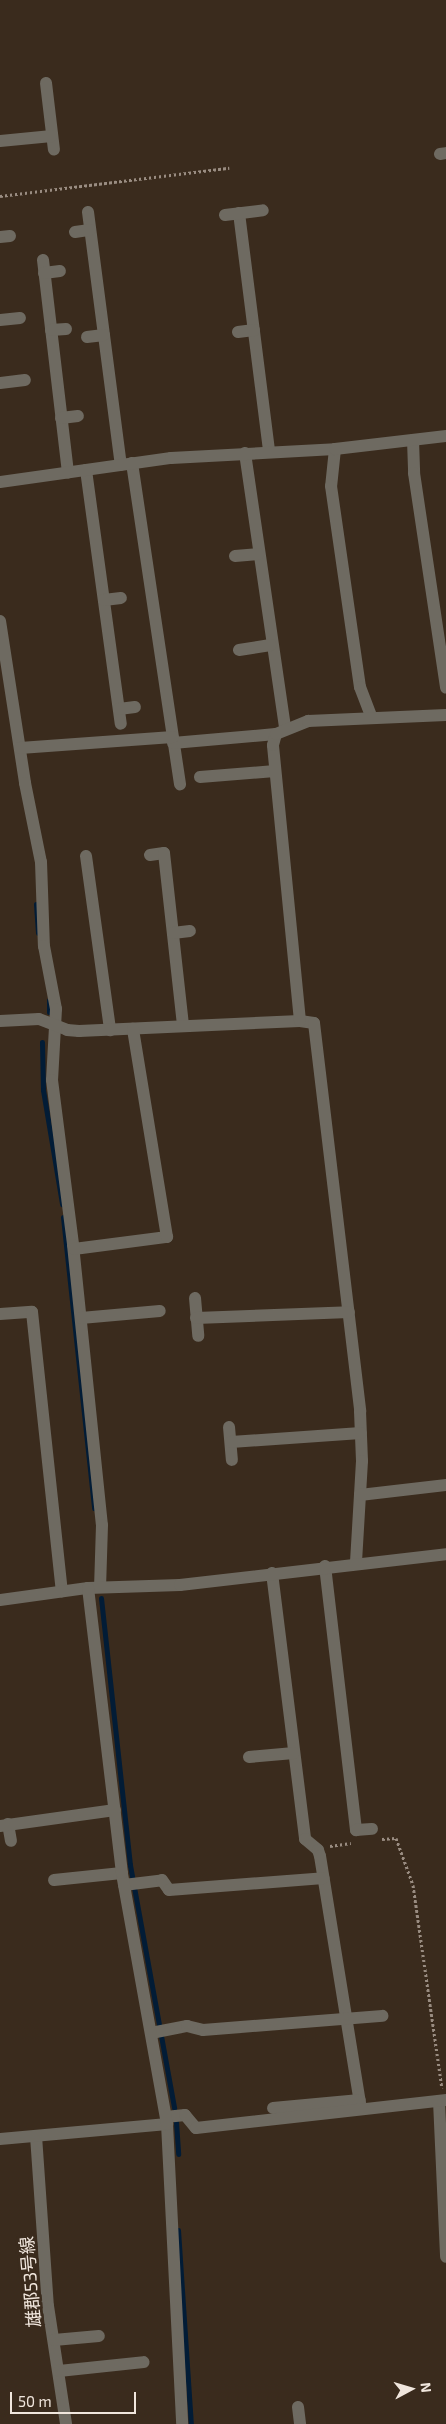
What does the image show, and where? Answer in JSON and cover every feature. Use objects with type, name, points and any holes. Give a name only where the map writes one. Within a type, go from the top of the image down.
[{"type":"street","points":[[46,83],[54,150]]},
{"type":"street","points":[[0,141],[52,136]]},
{"type":"street","points":[[225,214],[263,210]]},
{"type":"street","points":[[88,212],[104,335],[180,784]]},
{"type":"street","points":[[238,213],[269,452]]},
{"type":"street","points":[[75,232],[90,230]]},
{"type":"street","points":[[60,271],[44,266],[68,473]]},
{"type":"street","points":[[0,320],[20,318]]},
{"type":"street","points":[[51,330],[66,329]]},
{"type":"street","points":[[238,332],[254,330]]},
{"type":"street","points":[[87,337],[104,335]]},
{"type":"street","points":[[0,383],[25,380]]},
{"type":"street","points":[[61,418],[78,416]]},
{"type":"street","points":[[0,482],[127,464],[245,453],[335,449],[446,436]]},
{"type":"street","points":[[413,440],[414,473],[446,688]]},
{"type":"street","points":[[335,449],[331,486],[360,687],[372,718]]},
{"type":"street","points":[[245,453],[271,645],[280,730],[273,745],[300,1021]]},
{"type":"street","points":[[86,470],[121,724]]},
{"type":"street","points":[[235,556],[258,554]]},
{"type":"street","points":[[104,600],[121,598]]},
{"type":"street","points":[[0,621],[20,748],[41,862],[43,937],[54,995],[56,1025],[52,1080],[74,1249],[102,1525],[94,1587],[115,1810],[158,2031],[167,2120],[182,2424]]},
{"type":"street","points":[[239,650],[271,645]]},
{"type":"street","points":[[119,709],[135,707]]},
{"type":"street","points":[[20,748],[173,740],[280,730],[308,721],[446,715]]},
{"type":"street","points":[[200,777],[275,771]]},
{"type":"street","points":[[150,855],[164,853],[183,1026]]},
{"type":"street","points":[[86,856],[110,1030]]},
{"type":"street","points":[[173,933],[190,931]]},
{"type":"street","points":[[0,1021],[39,1019],[73,1031],[300,1021],[314,1023],[349,1312],[361,1433],[356,1562]]},
{"type":"street","points":[[74,1249],[167,1237],[133,1029]]},
{"type":"street","points":[[195,1298],[198,1336]]},
{"type":"street","points":[[81,1318],[160,1311]]},
{"type":"street","points":[[0,1314],[32,1312],[62,1591]]},
{"type":"street","points":[[196,1318],[349,1312]]},
{"type":"street","points":[[229,1427],[232,1460]]},
{"type":"street","points":[[231,1442],[361,1433]]},
{"type":"street","points":[[360,1495],[446,1485]]},
{"type":"street","points":[[0,1600],[94,1587],[180,1585],[356,1562],[446,1554]]},
{"type":"street","points":[[325,1566],[356,1830],[375,1834]]},
{"type":"street","points":[[272,1573],[305,1839],[318,1850],[324,1878],[360,2105]]},
{"type":"street","points":[[249,1757],[294,1753]]},
{"type":"street","points":[[11,1841],[4,1825],[115,1810]]},
{"type":"street","points":[[54,1880],[162,1880],[169,1890],[324,1878]]},
{"type":"street","points":[[158,2031],[187,2026],[203,2030],[382,2016]]},
{"type":"street","points":[[272,2108],[443,2100],[446,2257]]},
{"type":"street","points":[[0,2139],[167,2120],[185,2115],[196,2128],[360,2105]]},
{"type":"street","name":"雄郡53号線","points":[[36,2136],[48,2306],[66,2424]]},
{"type":"street","points":[[54,2340],[99,2336]]},
{"type":"street","points":[[59,2371],[144,2362]]},
{"type":"street","points":[[298,2407],[300,2424]]},
{"type":"path","points":[[0,196],[229,168]]},
{"type":"path","points":[[375,1834],[396,1838],[413,1885],[428,1971],[443,2100]]},
{"type":"path","points":[[318,1850],[325,1846],[360,1842]]},
{"type":"waterway","points":[[36,904],[38,933]]},
{"type":"waterway","points":[[49,1000],[49,1012]]},
{"type":"waterway","points":[[42,1042],[43,1090],[62,1204]]},
{"type":"waterway","points":[[63,1217],[94,1508]]},
{"type":"waterway","points":[[101,1598],[130,1865],[174,2108]]},
{"type":"waterway","points":[[176,2122],[178,2154]]},
{"type":"waterway","points":[[178,2230],[191,2424]]}]
